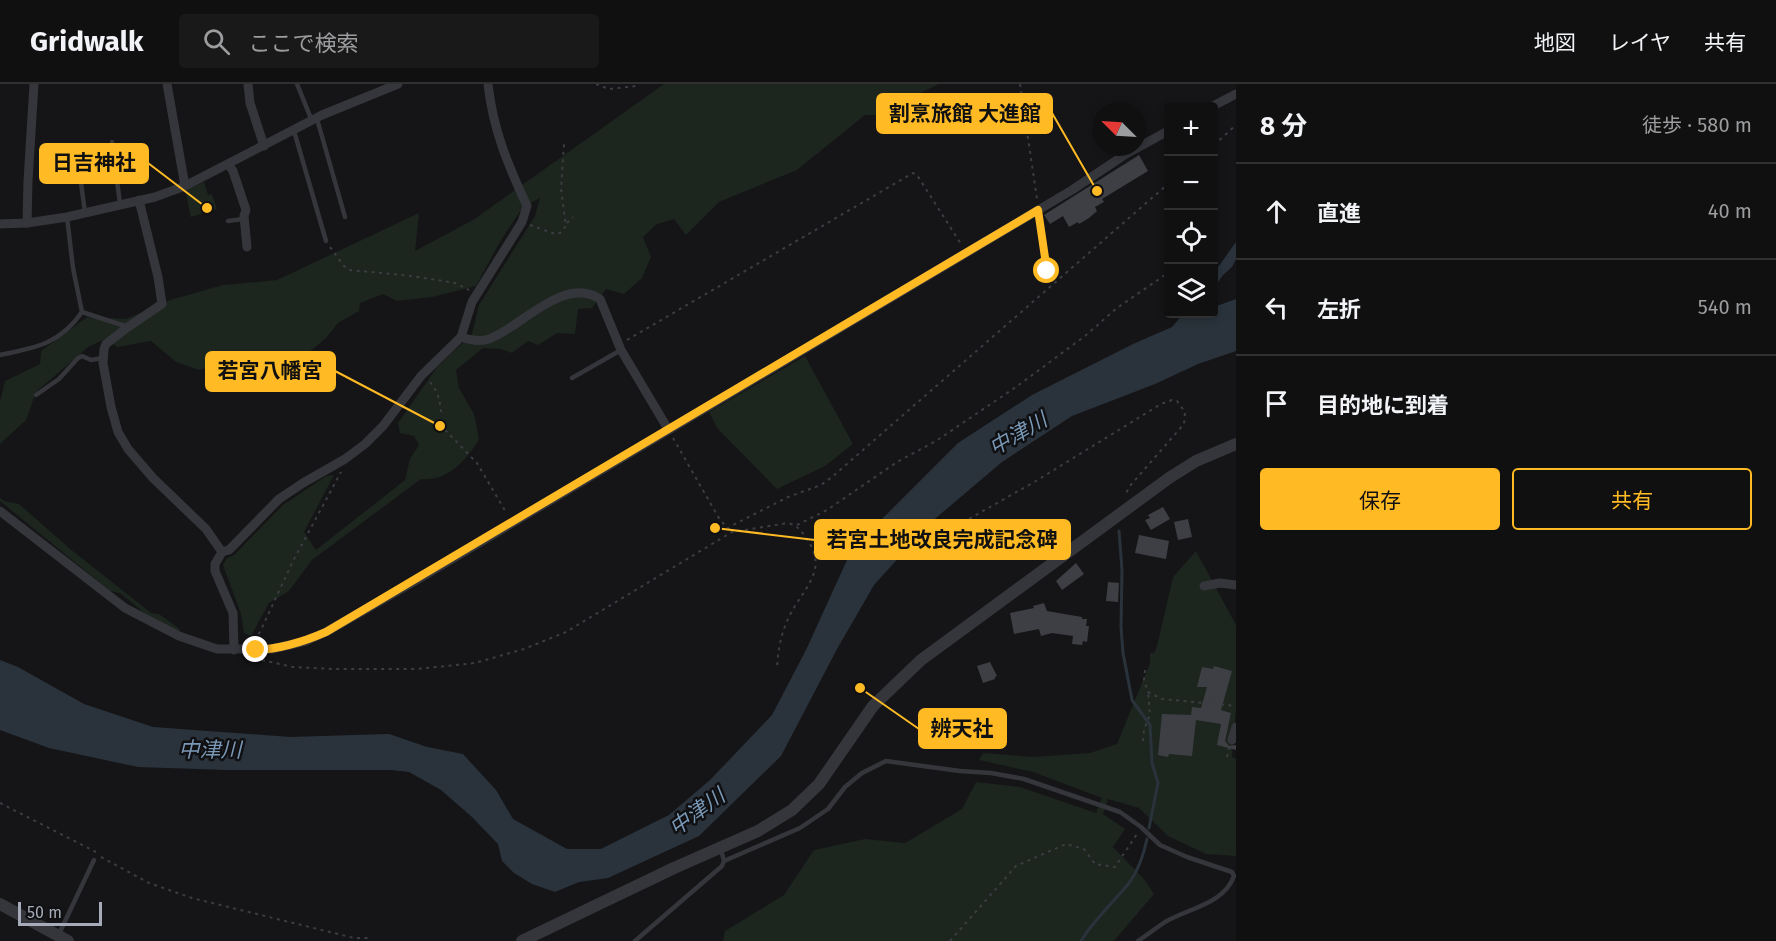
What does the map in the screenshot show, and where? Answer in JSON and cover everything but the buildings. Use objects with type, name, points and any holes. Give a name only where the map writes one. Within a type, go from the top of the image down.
[{"type":"street","points":[[27,223],[34,84]]},
{"type":"street","points":[[167,84],[185,186]]},
{"type":"street","points":[[248,84],[250,103],[264,146]]},
{"type":"street","points":[[0,224],[27,223],[67,217],[139,201],[185,186],[314,119],[398,84]]},
{"type":"street","points":[[234,650],[233,613],[214,564],[222,552],[229,550],[279,499],[345,459],[384,426],[423,374],[462,337],[475,297],[522,222],[527,207],[495,129],[488,84]]},
{"type":"street","points":[[1218,103],[1236,94]]},
{"type":"street","points":[[0,511],[125,608],[199,644],[250,653],[306,641],[326,632],[967,253],[1126,154],[1164,133]]},
{"type":"street","points":[[228,164],[246,210],[244,219],[247,247]]},
{"type":"street","points":[[139,201],[158,277],[162,304],[106,344],[103,358],[111,407],[118,432],[128,449],[153,478],[206,530],[222,552]]},
{"type":"street","points":[[462,337],[472,340],[489,339],[545,304],[568,296],[590,294],[600,299],[620,348],[668,429]]},
{"type":"street","points":[[522,941],[758,831],[792,810],[819,784],[873,706],[921,660],[1196,461],[1236,444]]},
{"type":"street","points":[[1204,586],[1236,585]]},
{"type":"street","points":[[1232,740],[1236,727]]},
{"type":"street","points":[[0,904],[61,940]]},
{"type":"lane","points":[[297,84],[314,119],[345,217]]},
{"type":"lane","points":[[294,131],[326,241]]},
{"type":"lane","points":[[112,142],[120,204]]},
{"type":"lane","points":[[80,145],[79,167],[85,213]]},
{"type":"lane","points":[[114,153],[122,151]]},
{"type":"lane","points":[[71,167],[79,167]]},
{"type":"lane","points":[[335,182],[344,178]]},
{"type":"lane","points":[[67,217],[73,268],[82,312]]},
{"type":"lane","points":[[228,221],[244,219]]},
{"type":"lane","points":[[82,312],[128,327]]},
{"type":"lane","points":[[0,355],[35,348],[53,340],[65,332],[82,312]]},
{"type":"lane","points":[[572,378],[620,348]]},
{"type":"lane","points":[[36,395],[59,379],[78,358],[82,356],[91,360],[103,358]]},
{"type":"lane","points":[[724,861],[800,828],[828,809],[845,787],[862,773],[886,761],[1024,779],[1120,812],[1166,848],[1232,872],[1234,876],[1230,886],[1220,896],[1165,922],[1138,941]]},
{"type":"lane","points":[[634,941],[722,866],[724,861],[721,848]]},
{"type":"lane","points":[[61,940],[94,860]]},
{"type":"path","points":[[596,84],[609,89],[638,84]]},
{"type":"path","points":[[1020,84],[1045,264],[1054,283]]},
{"type":"path","points":[[1218,141],[1236,125]]},
{"type":"path","points":[[564,144],[561,189],[566,225]]},
{"type":"path","points":[[620,348],[913,173],[917,175],[967,253]]},
{"type":"path","points":[[732,532],[734,525],[788,497],[821,485],[868,448],[1164,187]]},
{"type":"path","points":[[522,222],[555,234],[560,233],[573,217]]},
{"type":"path","points":[[326,241],[344,266],[350,270],[455,283],[469,289],[475,297]]},
{"type":"path","points":[[345,459],[345,464],[293,561],[250,653],[293,667],[334,669],[417,669],[475,663],[524,649],[566,632],[732,532],[788,523],[797,525],[827,510],[897,462],[936,441],[1016,387],[1085,336],[1117,308],[1164,276]]},
{"type":"path","points":[[423,374],[436,389],[441,412]]},
{"type":"path","points":[[930,542],[1036,481],[1161,404],[1172,400],[1177,401],[1185,412],[1184,424],[1130,487],[1125,496],[1129,508]]},
{"type":"path","points":[[668,429],[720,520],[732,532]]},
{"type":"path","points":[[445,430],[477,463],[512,522]]},
{"type":"path","points":[[777,668],[779,644],[789,616],[816,570],[814,549],[797,525]]},
{"type":"path","points":[[1143,741],[1149,719],[1148,692],[1144,680],[1145,670]]},
{"type":"path","points":[[1148,692],[1162,699],[1236,706]]},
{"type":"path","points":[[0,803],[160,887],[192,898],[354,938],[369,938]]},
{"type":"path","points":[[951,941],[1016,866],[1066,844],[1084,849],[1095,864],[1114,867],[1141,827]]},
{"type":"shaded area","points":[[664,84],[939,84],[875,115],[865,115],[797,170],[719,202],[686,235],[674,219],[657,224],[643,237],[651,257],[642,278],[624,294],[606,289],[592,308],[578,309],[575,334],[557,333],[538,345],[528,341],[512,353],[501,349],[483,348],[456,370],[459,388],[474,414],[479,439],[469,455],[448,473],[430,479],[421,479],[312,560],[289,591],[269,603],[251,636],[244,633],[241,614],[223,565],[227,558],[234,555],[283,505],[326,476],[334,475],[304,532],[316,550],[405,480],[410,459],[419,445],[414,436],[400,433],[398,423],[437,367],[472,334],[479,305],[535,216],[540,198],[523,207],[501,240],[476,286],[432,297],[397,301],[383,294],[360,303],[359,311],[338,323],[326,338],[290,368],[231,360],[199,370],[176,362],[151,341],[117,347],[106,339],[88,347],[36,392],[26,420],[0,444],[0,402],[5,381],[40,364],[41,351],[87,317],[126,319],[170,300],[223,285],[277,280],[419,213],[415,251],[473,220]]},
{"type":"shaded area","points":[[204,182],[208,195],[212,194],[217,209],[191,217],[185,190]]},
{"type":"shaded area","points":[[805,356],[853,444],[825,466],[777,489],[717,428],[709,412]]},
{"type":"shaded area","points":[[0,498],[19,504],[69,548],[151,613],[159,614],[181,630],[177,631],[147,615],[120,593],[110,591],[0,501]]},
{"type":"shaded area","points":[[1196,551],[1236,625],[1236,710],[1232,757],[1236,759],[1236,856],[1206,854],[1168,836],[1139,808],[1108,799],[1103,814],[1125,829],[1113,847],[1144,879],[1154,894],[1114,941],[723,941],[725,931],[784,895],[814,850],[865,839],[905,843],[962,809],[976,782],[1020,787],[1096,813],[1102,798],[1033,772],[979,760],[983,753],[1033,757],[1090,753],[1117,744],[1150,663],[1150,653],[1154,653],[1157,646],[1173,577]]},
{"type":"water","points":[[1236,242],[1236,259],[1218,282],[1218,267]]},
{"type":"water","name":"中津川","points":[[1236,299],[1236,351],[1198,364],[1155,384],[1072,416],[1002,462],[930,523],[874,585],[837,649],[781,756],[699,836],[608,878],[579,882],[555,892],[532,884],[514,873],[502,861],[498,844],[472,817],[441,790],[409,772],[138,767],[49,748],[0,730],[0,660],[18,667],[84,704],[153,727],[290,737],[389,734],[427,747],[463,754],[496,790],[513,819],[567,849],[601,849],[669,815],[710,780],[772,715],[806,650],[852,549],[958,443],[1032,395],[1172,327],[1180,318],[1218,318],[1218,306]]},
{"type":"waterway","points":[[1119,531],[1123,653],[1132,700],[1150,725],[1152,763],[1158,783],[1149,828]]},
{"type":"waterway","points":[[1081,941],[1132,878],[1147,839]]},
{"type":"place","name":"割烹旅館 大進館","points":[[1097,191]]},
{"type":"place","name":"日吉神社","points":[[207,208]]},
{"type":"place","name":"若宮八幡宮","points":[[440,426]]},
{"type":"place","name":"若宮土地改良完成記念碑","points":[[715,528]]},
{"type":"place","name":"辨天社","points":[[860,688]]},
{"type":"route","points":[[256,650],[272,649],[306,641],[326,632],[1038,210],[1047,271]]}]
